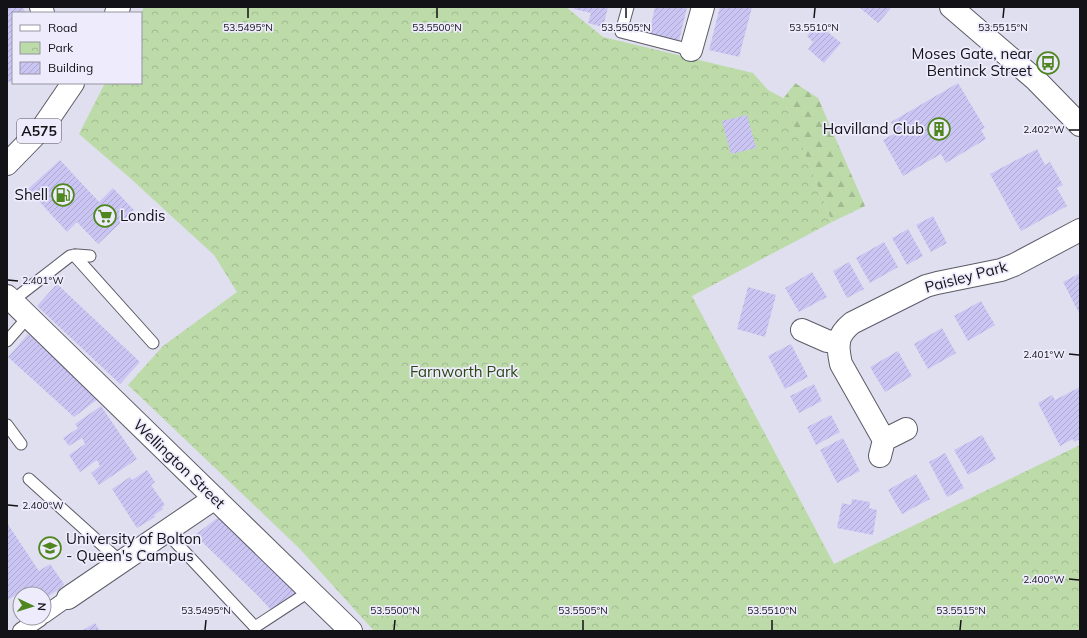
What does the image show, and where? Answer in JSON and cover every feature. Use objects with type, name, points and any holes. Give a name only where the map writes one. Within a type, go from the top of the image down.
[{"type":"street","points":[[691,50],[703,7]]},
{"type":"street","points":[[951,7],[1036,80],[1080,125]]},
{"type":"street","name":"A575","points":[[7,164],[43,127],[67,87]]},
{"type":"street","name":"Paisley Park","points":[[838,343],[844,330],[852,323],[926,286],[1001,270],[1014,265],[1080,230]]},
{"type":"street","name":"Wellington Street","points":[[9,299],[351,631]]},
{"type":"street","points":[[802,330],[827,341],[838,343],[841,364],[882,448],[906,430]]},
{"type":"street","points":[[52,609],[215,498]]},
{"type":"lane","points":[[628,7],[622,32],[691,50]]},
{"type":"lane","points":[[74,255],[152,343]]},
{"type":"lane","points":[[9,299],[70,256],[90,256]]},
{"type":"lane","points":[[7,341],[28,317]]},
{"type":"lane","points":[[7,425],[21,444]]},
{"type":"lane","points":[[29,479],[121,562]]},
{"type":"lane","points":[[166,532],[255,627],[310,591]]},
{"type":"green space","name":"Farnworth Park","points":[[144,7],[566,7],[603,37],[753,73],[768,90],[783,98],[832,222],[692,296],[834,564],[1080,445],[1080,631],[374,631],[299,548],[128,385],[163,346],[237,292],[214,255],[130,178],[79,134],[104,84],[142,84],[142,12]]},
{"type":"green space","points":[[795,83],[818,98],[865,206],[832,222],[783,99]]},
{"type":"building","points":[[7,7],[23,7],[25,12],[12,12],[12,81],[7,82]]},
{"type":"building","points":[[574,7],[608,7],[603,27],[588,23],[591,13],[574,9]]},
{"type":"building","points":[[655,7],[687,7],[679,41],[649,34]]},
{"type":"building","points":[[720,7],[752,7],[739,57],[709,50]]},
{"type":"building","points":[[859,7],[892,7],[878,23]]},
{"type":"building","points":[[817,23],[841,43],[824,63],[808,49],[813,42],[807,36]]},
{"type":"building","name":"Havilland Club","points":[[958,83],[985,128],[981,130],[986,139],[946,163],[941,154],[903,176],[883,140],[897,132],[891,122]]},
{"type":"building","points":[[747,115],[756,148],[731,154],[722,121]]},
{"type":"building","points":[[1037,149],[1045,165],[1050,162],[1063,185],[1057,188],[1067,206],[1021,231],[990,174]]},
{"type":"building","name":"Shell","points":[[60,160],[99,202],[113,188],[134,210],[98,244],[77,222],[67,232],[28,189]]},
{"type":"building","points":[[933,216],[947,243],[931,252],[916,225]]},
{"type":"building","points":[[908,229],[923,256],[907,265],[892,238]]},
{"type":"building","points":[[884,242],[898,267],[870,283],[856,258]]},
{"type":"building","points":[[849,262],[864,289],[847,298],[833,271]]},
{"type":"building","points":[[812,272],[827,297],[799,312],[785,288]]},
{"type":"building","points":[[1080,273],[1080,315],[1063,282]]},
{"type":"building","points":[[57,284],[140,362],[120,384],[37,306]]},
{"type":"building","points":[[748,287],[776,295],[765,337],[737,329]]},
{"type":"building","points":[[981,301],[995,325],[968,341],[954,316]]},
{"type":"building","points":[[942,328],[956,353],[928,369],[914,344]]},
{"type":"building","points":[[28,334],[98,399],[74,417],[8,357]]},
{"type":"building","points":[[791,344],[808,377],[785,389],[768,356]]},
{"type":"building","points":[[898,351],[912,376],[885,392],[870,367]]},
{"type":"building","points":[[814,384],[822,401],[799,413],[790,396]]},
{"type":"building","points":[[1080,387],[1080,439],[1074,442],[1073,439],[1060,446],[1038,403],[1052,395],[1055,400]]},
{"type":"building","points":[[101,406],[137,459],[99,485],[91,473],[100,466],[97,460],[80,472],[69,455],[85,444],[82,438],[69,446],[63,438],[78,428],[75,424]]},
{"type":"building","points":[[831,415],[840,432],[816,445],[807,427]]},
{"type":"building","points":[[982,435],[996,459],[968,475],[954,450]]},
{"type":"building","points":[[843,438],[860,471],[837,483],[820,450]]},
{"type":"building","points":[[945,453],[964,488],[947,497],[929,462]]},
{"type":"building","points":[[147,470],[155,482],[151,485],[165,505],[162,507],[163,509],[154,515],[155,517],[137,528],[112,489],[130,477],[132,480]]},
{"type":"building","points":[[916,474],[930,499],[902,514],[888,490]]},
{"type":"building","points":[[852,499],[870,502],[869,508],[877,510],[873,535],[837,528],[842,503],[851,505]]},
{"type":"building","points":[[220,516],[288,583],[297,594],[272,611],[195,535]]},
{"type":"building","points":[[7,523],[39,571],[50,564],[64,584],[52,594],[52,586],[12,586],[12,598],[7,601]]},
{"type":"building","points":[[95,623],[100,631],[81,631],[83,630]]},
{"type":"place","name":"Moses Gate, near Bentinck Street","points":[[1048,63]]},
{"type":"place","name":"Havilland Club","points":[[939,129]]},
{"type":"place","name":"Shell","points":[[63,195]]},
{"type":"place","name":"Londis","points":[[105,216]]},
{"type":"place","name":"University of Bolton - Queen's Campus","points":[[50,548]]}]
